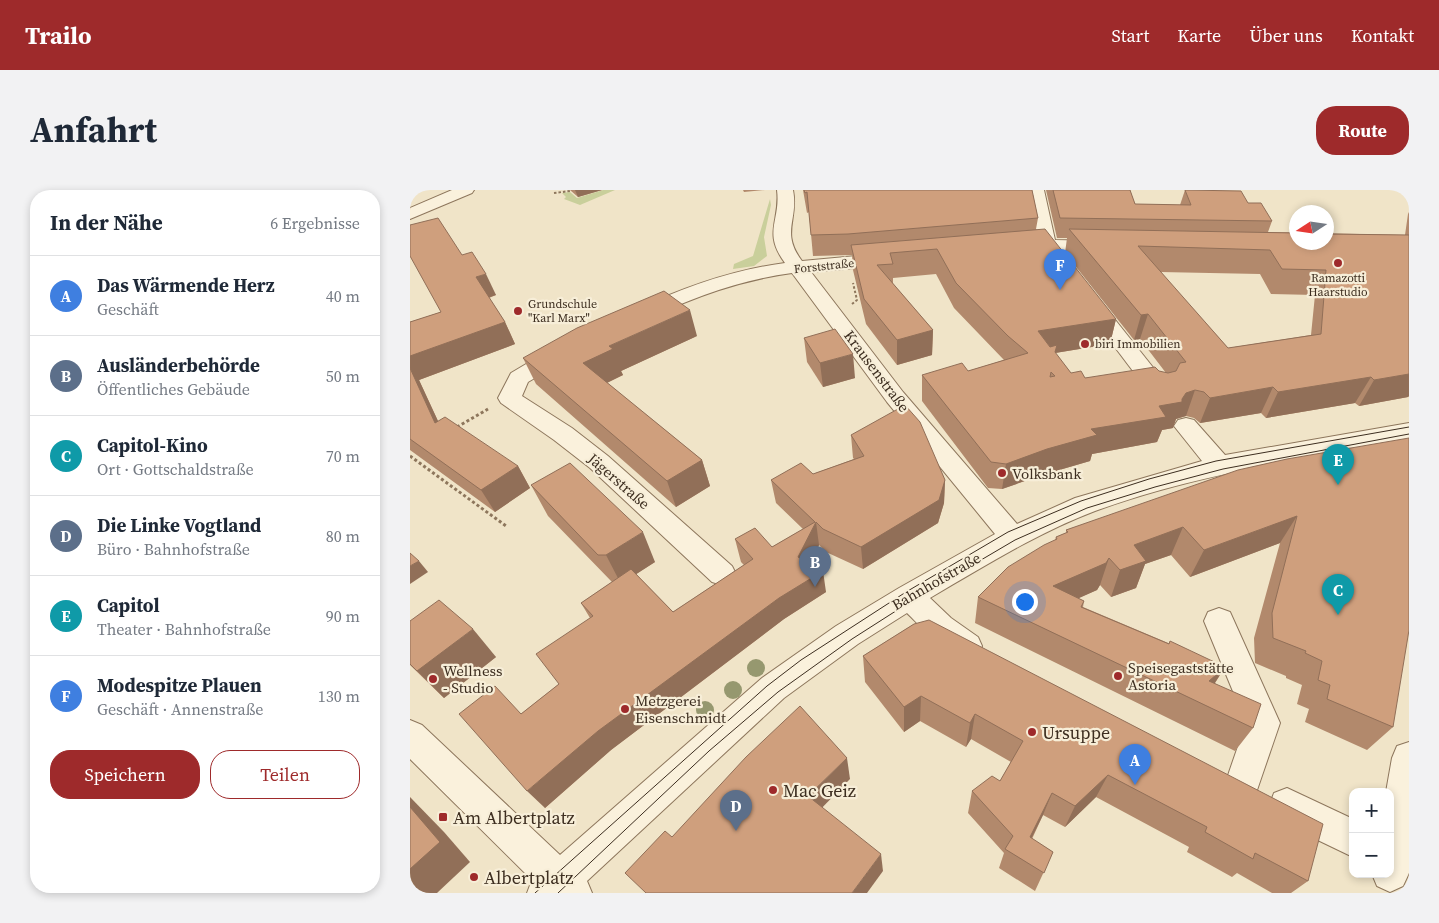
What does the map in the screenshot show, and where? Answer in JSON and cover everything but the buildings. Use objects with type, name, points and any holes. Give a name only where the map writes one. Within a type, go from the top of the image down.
[{"type":"street","points":[[410,214],[466,190]]},
{"type":"street","name":"Krausenstraße","points":[[785,190],[787,202],[781,232],[786,252],[895,397],[973,492],[1013,536]]},
{"type":"street","points":[[1036,190],[1047,245],[1159,390]]},
{"type":"street","points":[[1007,249],[1047,245],[1118,246]]},
{"type":"street","name":"Forststraße","points":[[622,324],[682,296],[748,275],[799,268],[908,258]]},
{"type":"street","points":[[509,398],[519,378],[576,344]]},
{"type":"street","name":"Jägerstraße","points":[[509,398],[563,434],[598,462],[722,574]]},
{"type":"street","points":[[1186,426],[1219,465]]},
{"type":"street","name":"Bahnhofstraße","points":[[560,889],[773,688],[848,635],[909,596],[1013,536],[1084,505],[1153,482],[1219,465],[1409,431]]},
{"type":"street","points":[[909,596],[940,627],[987,658]]},
{"type":"street","points":[[1219,621],[1263,723],[1229,778],[1349,837]]},
{"type":"street","points":[[410,736],[513,837],[560,889]]},
{"type":"street","points":[[1394,847],[1409,758]]},
{"type":"path","points":[[554,193],[570,191]]},
{"type":"path","points":[[831,310],[855,303],[857,300],[849,263]]},
{"type":"path","points":[[450,431],[509,398]]},
{"type":"path","points":[[410,456],[506,526]]},
{"type":"path","points":[[438,476],[442,473]]},
{"type":"path","points":[[473,502],[478,499]]},
{"type":"green space","points":[[603,190],[615,190],[580,205],[564,199],[566,197],[562,193],[570,192],[577,198]]},
{"type":"green space","points":[[770,199],[771,205],[764,237],[767,256],[754,266],[733,269],[734,264],[753,256]]},
{"type":"tram line","points":[[535,893],[767,686],[801,660],[906,592],[1008,532],[1081,501],[1149,479],[1216,461],[1409,427]]},
{"type":"tram line","points":[[558,893],[709,751],[778,692],[852,639],[913,600],[1015,540],[1087,508],[1155,487],[1223,469],[1409,434]]},
{"type":"place","name":"Ramazotti Haarstudio","points":[[1338,263]]},
{"type":"place","name":"Modespitze Plauen","points":[[1060,290]]},
{"type":"place","name":"Grundschule \"Karl Marx\"","points":[[518,311]]},
{"type":"place","name":"biri Immobilien","points":[[1085,344]]},
{"type":"place","name":"Volksbank","points":[[1002,473]]},
{"type":"place","name":"Capitol","points":[[1338,485]]},
{"type":"place","name":"Ausländerbehörde","points":[[815,587]]},
{"type":"place","name":"Capitol-Kino","points":[[1338,615]]},
{"type":"place","name":"Speisegaststätte Astoria","points":[[1118,676]]},
{"type":"place","name":"Wellness - Studio","points":[[433,679]]},
{"type":"place","name":"Metzgerei Eisenschmidt","points":[[625,709]]},
{"type":"place","name":"Ursuppe","points":[[1032,732]]},
{"type":"place","name":"Das Wärmende Herz","points":[[1135,785]]},
{"type":"place","name":"Mac Geiz","points":[[773,790]]},
{"type":"place","name":"Am Albertplatz","points":[[443,817]]},
{"type":"place","name":"Die Linke Vogtland","points":[[736,831]]},
{"type":"place","name":"Albertplatz","points":[[474,877]]}]
